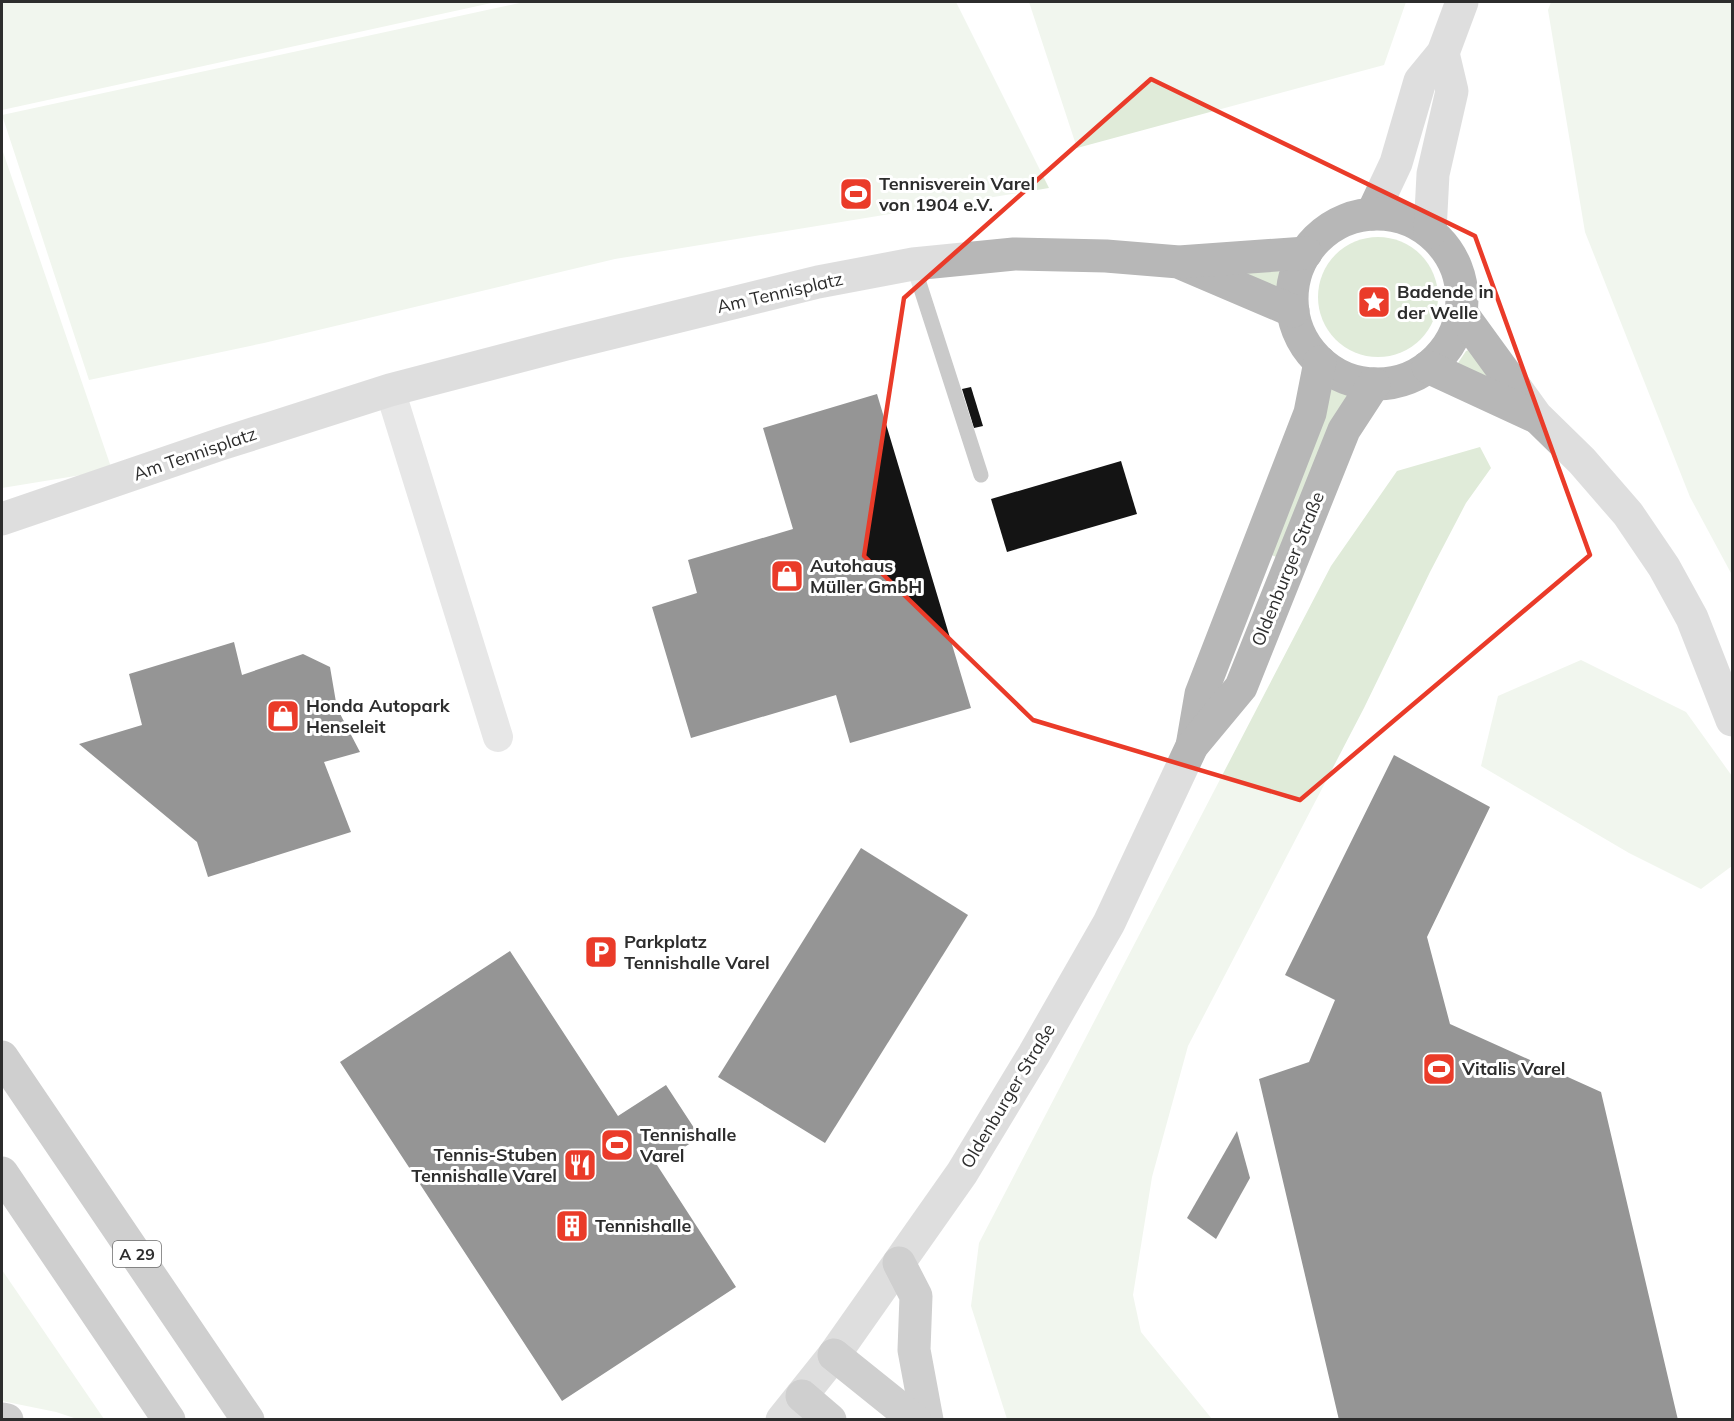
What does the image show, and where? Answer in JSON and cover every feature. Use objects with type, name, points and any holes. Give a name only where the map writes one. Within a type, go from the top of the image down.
[{"type":"highway","name":"A 29","points":[[2,1057],[248,1419]]},
{"type":"highway","points":[[2,1173],[169,1419]]},
{"type":"highway","points":[[899,1263],[916,1296],[914,1350],[927,1419]]},
{"type":"highway","points":[[834,1355],[915,1419]]},
{"type":"highway","points":[[792,1408],[830,1419]]},
{"type":"highway","points":[[2,1419],[7,1419]]},
{"type":"main road","points":[[1372,214],[1396,164],[1420,81],[1443,54],[1462,2]]},
{"type":"main road","points":[[1430,232],[1433,174],[1452,91],[1443,54]]},
{"type":"main road","points":[[1372,214],[1393,215],[1413,222],[1430,232],[1446,249],[1457,269],[1462,290],[1462,314],[1455,334],[1444,352],[1428,367],[1403,380],[1374,384],[1355,381],[1336,374],[1320,362],[1302,339],[1293,311],[1293,291],[1297,271],[1306,253],[1324,233],[1347,220],[1372,214]]},
{"type":"main road","name":"Am Tennisplatz","points":[[2,519],[221,444],[390,390],[807,285],[913,264],[1014,254],[1106,256],[1179,262],[1306,253]]},
{"type":"main road","name":"Am Tennisplatz","points":[[1179,262],[1293,311]]},
{"type":"main road","points":[[1462,314],[1536,416],[1582,461],[1628,514],[1664,567],[1692,618],[1732,720]]},
{"type":"main road","name":"Oldenburger Straße","points":[[1192,746],[1201,694],[1310,413],[1320,362]]},
{"type":"main road","points":[[1428,367],[1536,416]]},
{"type":"main road","name":"Oldenburger Straße","points":[[792,1408],[834,1355],[962,1173],[1109,923],[1192,746],[1241,687],[1344,430],[1374,384]]},
{"type":"street","points":[[390,390],[498,737]]},
{"type":"lane","points":[[913,264],[981,475]]},
{"type":"highlighted area","points":[[1151,79],[1475,236],[1590,555],[1300,800],[1033,720],[864,556],[904,298]]},
{"type":"green space","points":[[2,2],[496,2],[2,110]]},
{"type":"green space","points":[[524,2],[956,2],[1049,188],[615,259],[264,343],[89,380],[2,115]]},
{"type":"green space","points":[[1029,2],[1406,2],[1384,65],[1077,148]]},
{"type":"green space","points":[[1551,2],[1732,2],[1732,575],[1690,497],[1585,232],[1548,10]]},
{"type":"green space","points":[[2,149],[112,470],[2,488]]},
{"type":"green space","points":[[1378,237],[1401,242],[1420,255],[1433,274],[1438,297],[1433,320],[1420,339],[1401,352],[1378,357],[1355,352],[1336,339],[1323,320],[1318,297],[1323,274],[1336,255],[1355,242]]},
{"type":"green space","points":[[1200,263],[1277,269],[1280,273],[1277,289]]},
{"type":"green space","points":[[1471,349],[1522,401],[1456,366],[1466,351]]},
{"type":"green space","points":[[1333,387],[1349,395],[1276,557],[1270,554],[1327,389]]},
{"type":"green space","points":[[1480,447],[1491,468],[1466,503],[1364,708],[1188,1046],[1152,1177],[1133,1295],[1141,1332],[1212,1419],[1007,1419],[971,1306],[979,1243],[1331,566],[1397,471]]},
{"type":"green space","points":[[1581,660],[1686,712],[1732,776],[1732,866],[1701,889],[1629,853],[1481,766],[1498,696]]},
{"type":"green space","points":[[2,1270],[104,1419],[77,1419],[56,1412],[2,1401]]},
{"type":"building","points":[[971,387],[983,426],[974,428],[962,389]]},
{"type":"building","points":[[877,394],[971,708],[850,743],[836,695],[691,738],[652,607],[697,593],[688,560],[793,529],[763,428]]},
{"type":"building","points":[[1121,461],[1137,514],[1007,552],[991,499]]},
{"type":"building","points":[[234,642],[242,675],[303,654],[330,667],[337,708],[360,752],[324,762],[351,832],[208,877],[197,842],[79,744],[142,725],[129,674]]},
{"type":"building","points":[[1394,755],[1490,807],[1427,937],[1450,1024],[1601,1092],[1678,1420],[1339,1420],[1259,1079],[1309,1062],[1335,1000],[1285,975]]},
{"type":"building","points":[[861,848],[968,915],[825,1143],[718,1077]]},
{"type":"building","name":"Tennishalle","points":[[510,951],[618,1116],[666,1085],[700,1137],[657,1165],[736,1287],[562,1401],[340,1062]]},
{"type":"building","points":[[1237,1131],[1250,1178],[1216,1239],[1187,1218]]},
{"type":"place","name":"Tennisverein Varel von 1904 e.V.","points":[[856,194]]},
{"type":"place","name":"Badende in der Welle","points":[[1374,302]]},
{"type":"place","name":"Autohaus Müller GmbH","points":[[787,576]]},
{"type":"place","name":"Honda Autopark Henseleit","points":[[283,716]]},
{"type":"place","name":"Parkplatz Tennishalle Varel","points":[[601,952]]},
{"type":"place","name":"Vitalis Varel","points":[[1439,1069]]},
{"type":"place","name":"Tennishalle Varel","points":[[617,1145]]},
{"type":"place","name":"Tennis-Stuben Tennishalle Varel","points":[[580,1165]]},
{"type":"place","name":"Tennishalle","points":[[572,1226]]}]
